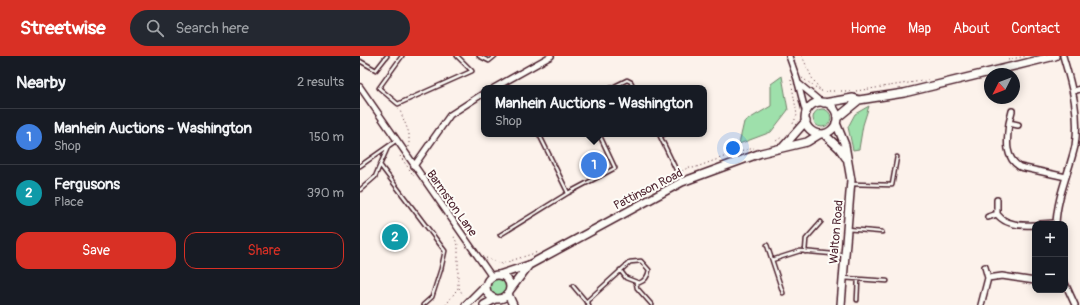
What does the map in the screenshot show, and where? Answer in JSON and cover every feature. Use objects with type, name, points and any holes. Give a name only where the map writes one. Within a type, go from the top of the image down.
[{"type":"street","points":[[499,85],[551,56]]},
{"type":"street","points":[[789,56],[798,81],[806,118],[811,130],[822,134],[832,130],[836,121],[859,100]]},
{"type":"street","points":[[783,147],[806,118],[812,106],[853,98],[859,100],[904,93],[1055,56]]},
{"type":"street","points":[[1056,221],[1059,203],[1078,130],[1078,113],[1074,91],[1063,56]]},
{"type":"street","points":[[798,81],[823,103],[833,108],[836,121]]},
{"type":"street","points":[[1074,91],[1080,89]]},
{"type":"street","points":[[361,91],[398,140],[414,166]]},
{"type":"street","name":"Barmston Lane","points":[[481,96],[450,115],[414,166],[496,276]]},
{"type":"street","points":[[1012,111],[1009,123],[1007,149],[1014,163],[1020,167],[1066,177]]},
{"type":"street","name":"Walton Road","points":[[836,121],[845,145],[851,184],[841,305]]},
{"type":"street","points":[[1009,123],[1018,125]]},
{"type":"street","name":"Walton Road","points":[[822,134],[839,148],[847,160]]},
{"type":"street","name":"Pattinson Road","points":[[496,276],[529,265],[682,182],[728,164],[783,147],[807,142],[822,134]]},
{"type":"street","points":[[997,200],[997,214],[1001,220],[1032,225]]},
{"type":"street","points":[[988,217],[997,214]]},
{"type":"street","name":"Pattinson Road","points":[[509,292],[529,265]]},
{"type":"street","points":[[981,305],[988,278],[985,267]]},
{"type":"street","points":[[466,305],[496,276],[508,280],[509,292],[513,305]]},
{"type":"street","points":[[988,278],[1002,276],[1032,281]]},
{"type":"street","points":[[486,285],[488,294],[507,305]]},
{"type":"street","points":[[1068,290],[1075,305]]},
{"type":"street","points":[[484,305],[509,292]]},
{"type":"lane","points":[[360,61],[376,70],[386,56]]},
{"type":"lane","points":[[402,56],[379,88],[398,104],[472,71],[457,56]]},
{"type":"lane","points":[[480,56],[489,61],[495,56]]},
{"type":"lane","points":[[617,85],[627,80],[631,82],[632,85]]},
{"type":"lane","points":[[540,137],[568,193]]},
{"type":"lane","points":[[500,235],[568,193],[615,168],[600,137]]},
{"type":"lane","points":[[660,137],[682,182]]},
{"type":"lane","points":[[360,166],[398,140]]},
{"type":"lane","points":[[360,190],[375,177],[388,147]]},
{"type":"lane","points":[[851,184],[892,185],[897,157]]},
{"type":"lane","points":[[380,165],[445,252],[432,298],[423,305]]},
{"type":"lane","points":[[805,252],[806,239],[821,222]]},
{"type":"lane","points":[[847,229],[882,232]]},
{"type":"lane","points":[[767,245],[783,293]]},
{"type":"lane","points":[[772,260],[800,251],[845,255]]},
{"type":"lane","points":[[586,302],[620,270],[630,262],[642,261],[649,270],[643,282],[636,283],[626,278],[620,270]]},
{"type":"lane","points":[[843,278],[887,281]]},
{"type":"lane","points":[[857,300],[858,279]]},
{"type":"lane","points":[[636,283],[637,288],[652,305]]},
{"type":"lane","points":[[573,286],[589,305]]},
{"type":"path","points":[[802,56],[812,78],[820,90]]},
{"type":"path","points":[[1002,62],[1025,56]]},
{"type":"path","points":[[790,130],[797,115],[790,80],[798,81],[804,77],[816,89],[860,92],[933,79]]},
{"type":"path","points":[[398,104],[409,133],[410,143],[405,152]]},
{"type":"path","points":[[771,144],[786,134]]},
{"type":"path","points":[[658,187],[678,173],[689,168],[694,168],[729,154],[759,147]]},
{"type":"path","points":[[446,305],[458,288],[458,245],[454,237],[457,236]]},
{"type":"path","points":[[483,257],[501,264],[539,252]]},
{"type":"path","points":[[458,288],[463,295]]},
{"type":"green space","points":[[782,76],[788,110],[771,132],[739,144],[744,122],[771,106],[771,84]]},
{"type":"green space","points":[[869,106],[863,125],[859,149],[853,150],[848,127],[855,114]]},
{"type":"green space","points":[[822,109],[828,112],[831,118],[828,124],[822,127],[816,124],[813,118],[816,112]]},
{"type":"green space","points":[[498,279],[505,284],[506,287],[501,294],[498,295],[491,290],[490,287],[495,280]]},
{"type":"place","name":"Manhein Auctions - Washington","points":[[594,165]]},
{"type":"place","name":"Fergusons","points":[[395,237]]}]
